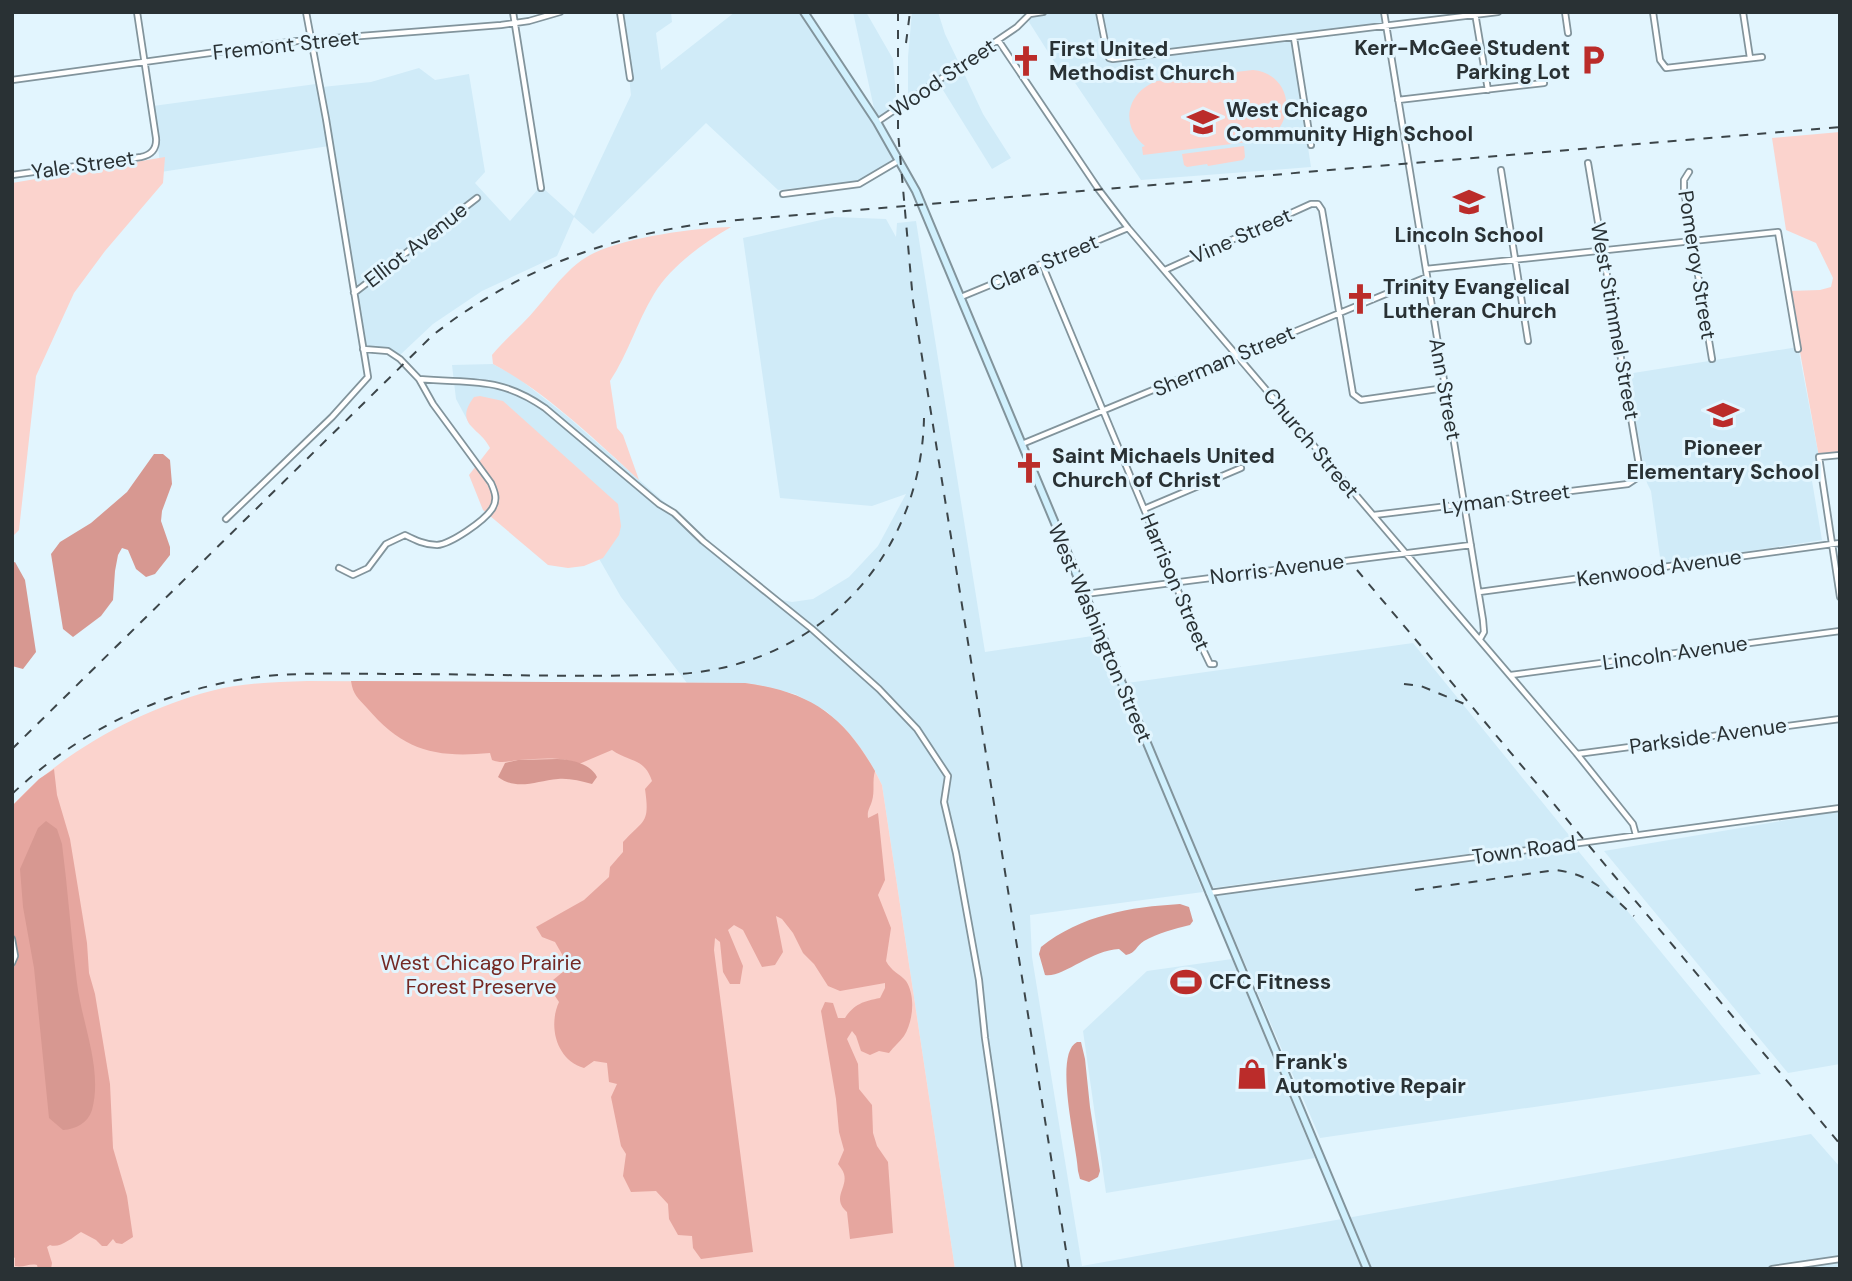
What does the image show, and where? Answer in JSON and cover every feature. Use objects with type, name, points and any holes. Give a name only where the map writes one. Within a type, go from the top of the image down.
[{"type":"main road","name":"West Washington Street","points":[[804,12],[877,122],[916,191],[1367,1269]]},
{"type":"street","points":[[137,12],[145,62]]},
{"type":"street","points":[[226,519],[332,417],[368,377],[306,12]]},
{"type":"street","points":[[513,12],[541,188]]},
{"type":"street","name":"Fremont Street","points":[[12,80],[310,40],[515,23],[559,12]]},
{"type":"street","points":[[620,12],[630,78]]},
{"type":"street","name":"Wood Street","points":[[877,122],[1018,26],[1030,13],[1043,12]]},
{"type":"street","points":[[1099,12],[1107,52],[1109,58],[1113,59],[1497,12]]},
{"type":"street","name":"Ann Street","points":[[1384,12],[1479,592],[1485,632],[1480,640]]},
{"type":"street","points":[[1565,12],[1569,33]]},
{"type":"street","points":[[1653,12],[1660,60],[1664,67],[1671,69],[1762,57]]},
{"type":"street","points":[[1743,12],[1751,58]]},
{"type":"street","points":[[1475,14],[1488,90]]},
{"type":"street","points":[[1294,37],[1311,145]]},
{"type":"street","name":"Church Street","points":[[998,40],[1128,228],[1577,754],[1633,824],[1636,835]]},
{"type":"street","name":"Yale Street","points":[[12,174],[141,158],[153,152],[156,138],[145,62]]},
{"type":"street","points":[[1398,100],[1544,83]]},
{"type":"street","points":[[783,194],[859,184],[898,161]]},
{"type":"street","name":"West Stimmel Street","points":[[1588,163],[1640,471],[1637,478]]},
{"type":"street","points":[[1501,170],[1528,341]]},
{"type":"street","name":"Pomeroy Street","points":[[1689,172],[1684,180],[1712,359]]},
{"type":"street","name":"Elliot Avenue","points":[[354,293],[477,198]]},
{"type":"street","name":"Vine Street","points":[[1165,270],[1311,204],[1318,204],[1322,210],[1339,312]]},
{"type":"street","name":"Clara Street","points":[[961,297],[1128,228]]},
{"type":"street","points":[[1426,269],[1778,232],[1798,349]]},
{"type":"street","name":"Harrison Street","points":[[1042,264],[1174,583],[1210,664],[1214,664]]},
{"type":"street","name":"Sherman Street","points":[[1022,444],[1427,277]]},
{"type":"street","points":[[1339,312],[1355,397],[1362,400],[1445,388]]},
{"type":"street","points":[[339,568],[353,575],[368,568],[386,544],[405,535],[420,542],[439,545],[461,536],[492,509],[496,496],[491,482],[433,404],[419,379],[395,354],[363,349]]},
{"type":"street","points":[[419,379],[501,385],[528,396],[545,408],[659,505],[674,513],[703,541],[861,672],[901,711],[933,750],[948,776],[944,802],[979,980],[1019,1269]]},
{"type":"street","points":[[1840,455],[1819,457],[1840,597]]},
{"type":"street","points":[[1144,509],[1241,468]]},
{"type":"street","name":"Lyman Street","points":[[1373,516],[1628,484],[1637,478]]},
{"type":"street","name":"Kenwood Avenue","points":[[1479,592],[1840,543]]},
{"type":"street","name":"Norris Avenue","points":[[1084,594],[1471,545]]},
{"type":"street","name":"Lincoln Avenue","points":[[1510,675],[1840,631]]},
{"type":"street","name":"Parkside Avenue","points":[[1577,754],[1840,719]]},
{"type":"street","name":"Town Road","points":[[1209,892],[1840,808]]},
{"type":"street","points":[[12,939],[15,956],[12,963]]},
{"type":"street","points":[[1772,1269],[1840,1259]]},
{"type":"shaded area","points":[[622,12],[671,12],[672,22],[656,33],[661,70],[735,12],[800,12],[895,158],[859,181],[778,190],[706,123],[593,234],[574,217],[557,256],[482,291],[433,324],[400,355],[388,348],[365,346],[322,87],[371,82],[419,68],[435,80],[469,74],[485,172],[475,183],[510,221],[539,188],[543,188],[574,216],[631,95]]},
{"type":"shaded area","points":[[853,12],[866,12],[893,59],[897,110],[877,122]]},
{"type":"shaded area","points":[[912,12],[938,12],[960,65],[908,100],[908,57]]},
{"type":"shaded area","name":"West Chicago Community High School","points":[[1031,12],[1380,12],[1382,24],[1291,35],[1311,167],[1141,180],[1069,74],[1064,77],[1029,22]]},
{"type":"shaded area","points":[[961,67],[983,114],[1011,158],[992,169],[938,82]]},
{"type":"shaded area","points":[[316,84],[329,146],[161,172],[153,106]]},
{"type":"shaded area","points":[[834,217],[886,219],[896,237],[897,223],[916,221],[985,652],[1099,635],[1203,892],[1030,915],[1032,957],[1082,1266],[1811,1134],[1840,1167],[1840,1269],[955,1269],[882,785],[875,771],[841,725],[826,711],[795,694],[745,683],[687,683],[621,597],[590,543],[527,449],[470,425],[456,399],[452,365],[493,364],[517,377],[568,417],[773,598],[792,602],[813,599],[849,577],[878,546],[906,494],[872,506],[780,498],[743,238]]},
{"type":"shaded area","name":"Pioneer Elementary School","points":[[1798,347],[1819,457],[1810,469],[1822,540],[1661,565],[1651,491],[1647,483],[1627,374]]},
{"type":"shaded area","points":[[154,454],[163,454],[170,460],[172,484],[161,521],[170,555],[155,574],[146,577],[136,569],[128,550],[122,548],[115,571],[113,600],[101,616],[73,637],[63,629],[51,554],[60,542],[91,523],[127,492]]},
{"type":"shaded area","points":[[15,562],[25,580],[36,652],[23,669],[12,666],[12,563]]},
{"type":"shaded area","points":[[1413,643],[1573,840],[1212,888],[1127,683]]},
{"type":"shaded area","points":[[351,681],[745,683],[768,687],[806,700],[837,720],[863,751],[875,771],[868,818],[878,813],[885,880],[878,895],[891,928],[886,961],[906,981],[912,1001],[907,1030],[889,1053],[879,1051],[870,1055],[861,1051],[852,1031],[847,1039],[858,1064],[859,1089],[872,1105],[873,1133],[877,1146],[888,1162],[893,1233],[850,1239],[847,1212],[840,1202],[845,1179],[838,1164],[844,1150],[821,1011],[825,1002],[833,1003],[838,1018],[845,1018],[860,1004],[880,998],[885,983],[840,991],[828,986],[814,964],[803,953],[793,933],[782,919],[776,916],[783,952],[775,965],[762,967],[743,930],[734,925],[728,930],[743,966],[740,984],[730,984],[723,972],[720,942],[715,938],[714,950],[753,1252],[701,1259],[693,1248],[692,1236],[678,1235],[669,1219],[668,1204],[656,1191],[631,1192],[623,1176],[626,1154],[621,1146],[611,1097],[617,1084],[609,1082],[607,1063],[594,1061],[584,1068],[574,1064],[561,1050],[555,1031],[554,1021],[559,1002],[553,993],[553,980],[569,967],[571,959],[563,956],[555,942],[542,937],[536,927],[584,900],[609,877],[610,867],[623,852],[623,842],[646,815],[645,789],[652,781],[649,773],[641,764],[612,750],[579,764],[550,759],[499,762],[492,760],[490,753],[453,754],[422,748],[394,734],[381,722],[356,696]]},
{"type":"shaded area","points":[[557,759],[580,763],[597,777],[592,784],[562,779],[512,784],[498,777],[505,763]]},
{"type":"shaded area","points":[[54,769],[57,795],[70,839],[87,943],[89,973],[110,1084],[113,1148],[127,1196],[133,1237],[122,1244],[113,1239],[107,1246],[102,1246],[81,1232],[61,1244],[47,1247],[51,1269],[38,1269],[37,1265],[15,1266],[15,1258],[12,1256],[12,971],[17,954],[12,922],[12,806],[39,779]]},
{"type":"shaded area","points":[[1840,811],[1840,1064],[1788,1073],[1604,851]]},
{"type":"shaded area","points":[[46,821],[57,829],[62,844],[77,983],[95,1079],[90,1115],[81,1124],[63,1130],[49,1118],[34,968],[23,907],[20,869],[38,828]]},
{"type":"shaded area","points":[[1575,847],[1761,1074],[1320,1138],[1216,896]]},
{"type":"shaded area","points":[[1180,904],[1189,907],[1193,921],[1190,925],[1149,938],[1129,954],[1126,955],[1119,949],[1109,951],[1052,975],[1045,975],[1039,954],[1041,947],[1073,927],[1125,910]]},
{"type":"shaded area","points":[[1232,959],[1315,1158],[1106,1193],[1083,1031],[1147,971]]},
{"type":"shaded area","points":[[1077,1042],[1081,1042],[1085,1059],[1100,1171],[1098,1177],[1089,1182],[1080,1179],[1068,1102],[1067,1064],[1070,1050]]},
{"type":"green space","points":[[1253,70],[1273,77],[1284,92],[1286,110],[1278,130],[1281,138],[1143,155],[1142,147],[1145,146],[1137,138],[1129,119],[1133,101],[1147,86],[1157,81]]},
{"type":"green space","points":[[1840,132],[1840,455],[1819,457],[1789,291],[1831,287],[1833,278],[1816,243],[1786,230],[1772,138]]},
{"type":"green space","points":[[1244,146],[1243,160],[1208,166],[1184,165],[1182,154]]},
{"type":"green space","points":[[165,157],[163,183],[105,251],[74,293],[36,376],[19,530],[12,537],[12,183]]},
{"type":"green space","points":[[731,227],[688,256],[661,283],[610,381],[617,428],[623,435],[639,480],[551,402],[493,364],[492,355],[495,351],[583,259],[608,247],[643,238],[680,231]]},
{"type":"green space","points":[[474,397],[503,401],[618,504],[621,526],[619,535],[603,558],[584,566],[568,568],[548,565],[483,510],[469,475],[490,448],[470,425],[466,414]]},
{"type":"green space","name":"West Chicago Prairie Forest Preserve","points":[[307,681],[745,683],[792,694],[828,714],[843,727],[857,743],[882,785],[955,1269],[12,1269],[12,971],[17,954],[12,922],[12,806],[31,787],[78,751],[103,735],[157,709],[223,688]]},
{"type":"railway","points":[[898,12],[898,132],[913,301],[1069,1269]]},
{"type":"railway","points":[[906,43],[910,12]]},
{"type":"railway","points":[[12,749],[433,335],[466,311],[535,272],[610,244],[687,226],[727,221],[1840,127]]},
{"type":"railway","points":[[12,794],[39,770],[98,730],[163,700],[231,681],[316,674],[679,674],[730,666],[776,650],[817,626],[853,595],[882,558],[904,515],[918,469],[924,418]]},
{"type":"railway","points":[[1357,570],[1840,1144]]},
{"type":"railway","points":[[1404,684],[1421,686],[1467,705]]},
{"type":"railway","points":[[1415,890],[1556,870],[1590,881],[1634,916]]},
{"type":"place","name":"Kerr-McGee Student Parking Lot","points":[[1593,60]]},
{"type":"place","name":"First United Methodist Church","points":[[1026,61]]},
{"type":"place","name":"West Chicago Community High School","points":[[1203,122]]},
{"type":"place","name":"Lincoln School","points":[[1469,202]]},
{"type":"place","name":"Trinity Evangelical Lutheran Church","points":[[1360,299]]},
{"type":"place","name":"Pioneer Elementary School","points":[[1723,415]]},
{"type":"place","name":"Saint Michaels United Church of Christ","points":[[1029,468]]},
{"type":"place","name":"CFC Fitness","points":[[1186,982]]},
{"type":"place","name":"Frank's Automotive Repair","points":[[1252,1074]]}]
